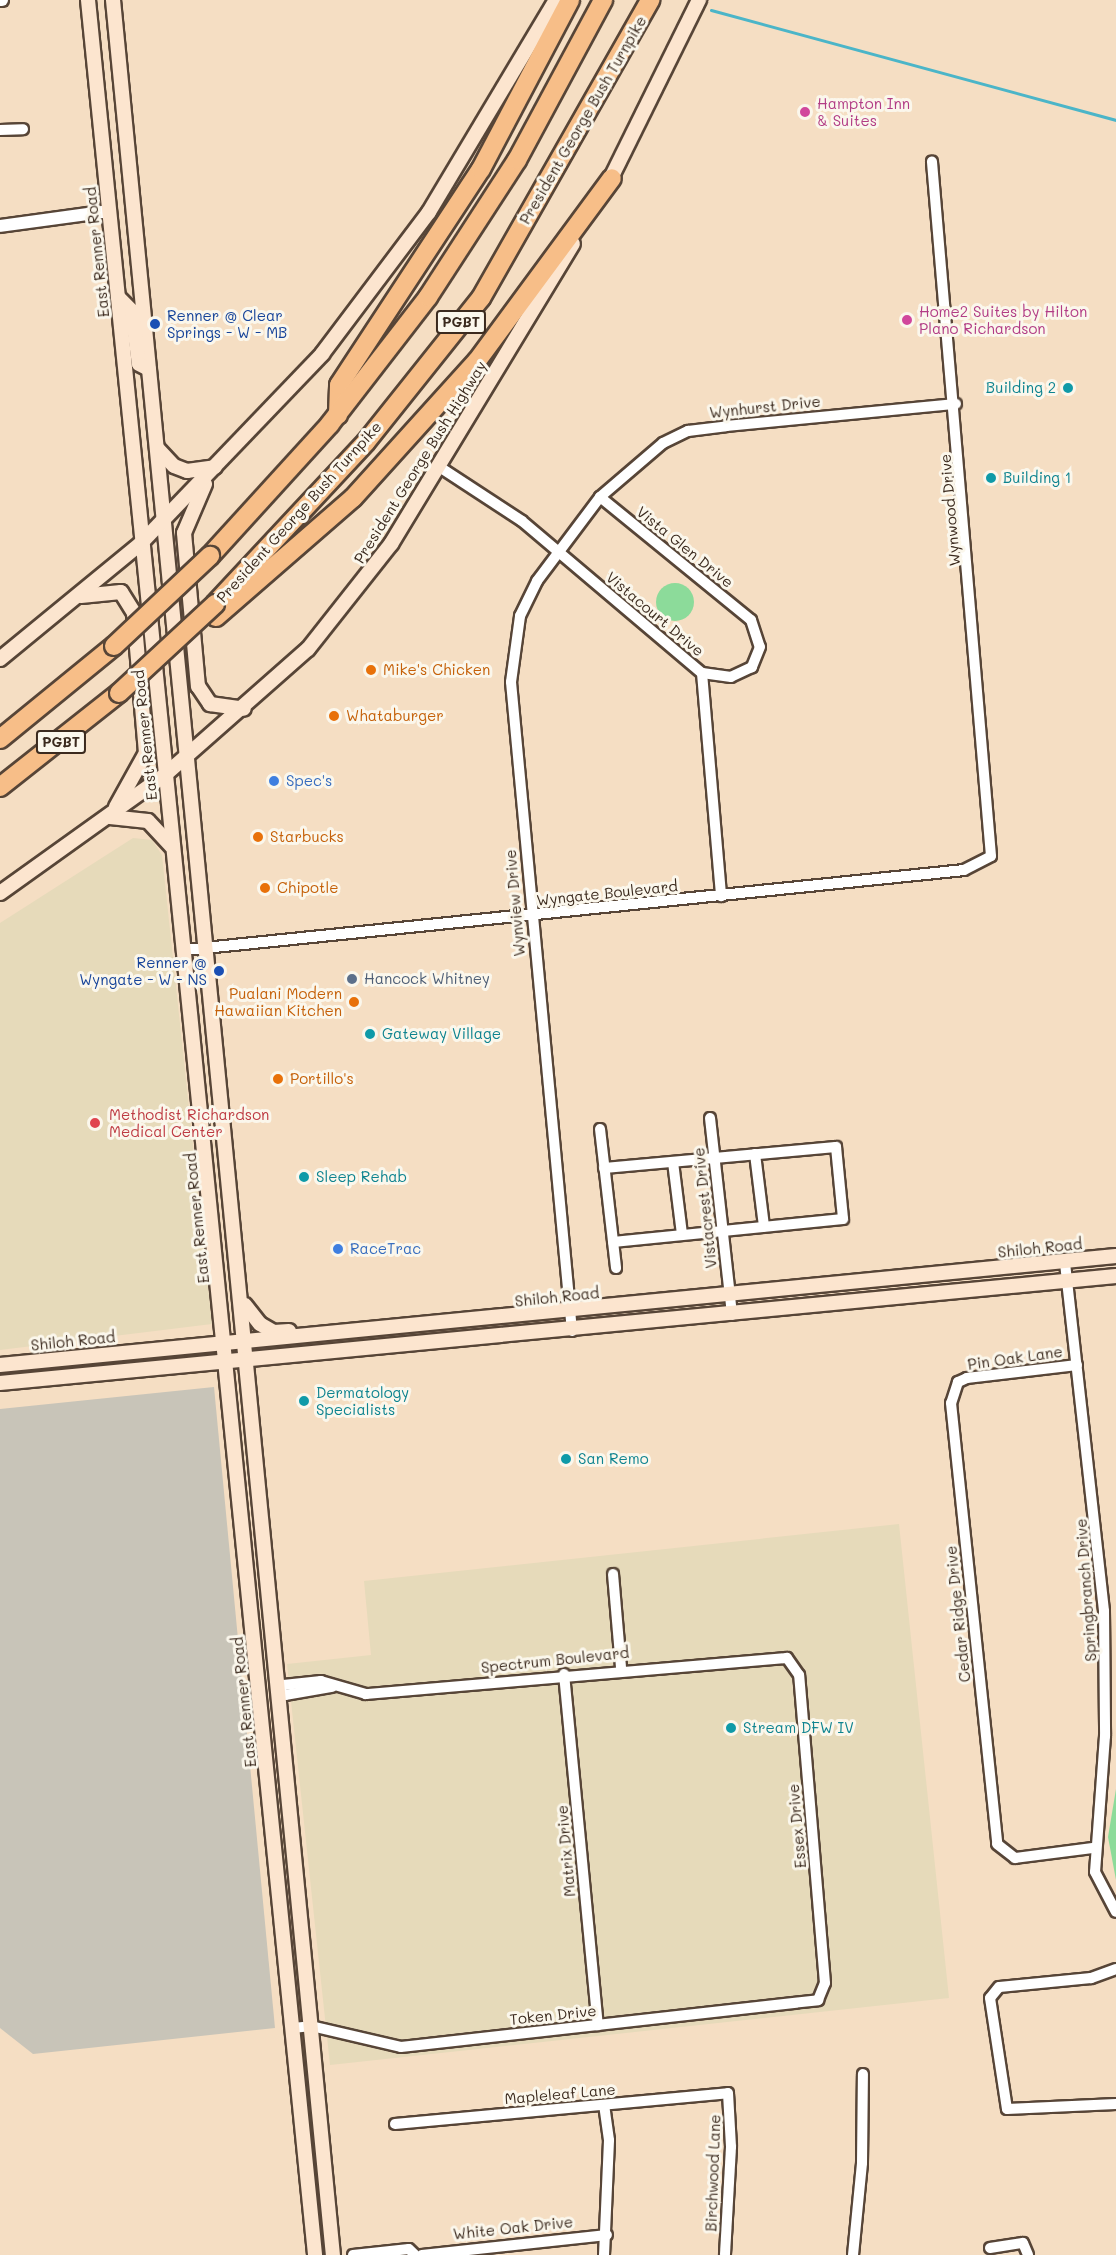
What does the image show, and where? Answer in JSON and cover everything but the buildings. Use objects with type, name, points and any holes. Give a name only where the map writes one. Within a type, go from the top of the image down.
[{"type":"highway","points":[[338,415],[339,385],[487,160],[570,0]]},
{"type":"highway","name":"PGBT","points":[[0,739],[114,646],[210,556],[338,415],[483,216],[603,0]]},
{"type":"highway","name":"President George Bush Turnpike","points":[[215,611],[366,442],[481,298],[650,0]]},
{"type":"highway","points":[[215,611],[353,498],[477,361],[612,178]]},
{"type":"highway","name":"PGBT","points":[[0,787],[119,693],[215,611]]},
{"type":"highway","points":[[0,723],[32,714]]},
{"type":"main road","name":"East Renner Road","points":[[88,0],[141,543],[227,1341],[315,2255]]},
{"type":"main road","points":[[104,0],[107,34],[118,49]]},
{"type":"main road","points":[[113,0],[243,1298],[333,2255]]},
{"type":"main road","points":[[0,659],[141,543],[322,354],[429,212],[555,0]]},
{"type":"main road","name":"President George Bush Highway","points":[[0,893],[166,774],[244,709],[344,608],[438,466],[612,178],[699,0]]},
{"type":"main road","points":[[109,211],[134,208]]},
{"type":"main road","points":[[118,297],[132,311],[139,364],[149,369]]},
{"type":"main road","points":[[157,446],[174,466],[187,471],[215,467]]},
{"type":"main road","points":[[215,467],[184,533],[198,686],[210,704],[244,709]]},
{"type":"main road","points":[[78,597],[121,592],[134,613],[146,753],[110,816],[148,821],[173,850]]},
{"type":"main road","points":[[202,1106],[213,1123],[225,1126]]},
{"type":"main road","points":[[209,1173],[231,1187]]},
{"type":"main road","name":"Shiloh Road","points":[[0,1365],[227,1341],[570,1312],[1116,1256]]},
{"type":"main road","points":[[0,1383],[414,1347],[1116,1276]]},
{"type":"main road","points":[[875,1282],[876,1301]]},
{"type":"main road","points":[[243,1298],[248,1312],[274,1332],[354,1326],[364,1331]]},
{"type":"main road","points":[[411,1327],[414,1347]]},
{"type":"main road","points":[[84,1357],[86,1377]]},
{"type":"main road","points":[[260,1693],[279,1690]]},
{"type":"street","points":[[0,130],[23,129]]},
{"type":"street","name":"Wynwood Drive","points":[[932,162],[956,404],[991,856]]},
{"type":"street","points":[[0,226],[109,211]]},
{"type":"street","name":"Wynhurst Drive","points":[[600,497],[637,460],[688,431],[956,404]]},
{"type":"street","name":"Vistacourt Drive","points":[[438,466],[558,551],[702,673],[722,896]]},
{"type":"street","name":"Wynview Drive","points":[[572,1331],[531,916],[512,646],[519,616],[558,551],[600,497]]},
{"type":"street","name":"Vista Glen Drive","points":[[600,497],[751,621],[759,647],[752,667],[731,677],[702,673]]},
{"type":"street","name":"Wyngate Boulevard","points":[[185,950],[964,870],[991,856]]},
{"type":"street","name":"Vistacrest Drive","points":[[710,1118],[732,1315]]},
{"type":"street","points":[[600,1129],[616,1268]]},
{"type":"street","points":[[604,1168],[836,1147],[843,1219],[613,1242]]},
{"type":"street","points":[[755,1154],[764,1226]]},
{"type":"street","points":[[673,1162],[682,1234]]},
{"type":"street","name":"Springbranch Drive","points":[[1065,1263],[1106,1659],[1105,1736],[1093,1848],[1099,1886],[1116,1912]]},
{"type":"street","name":"Pin Oak Lane","points":[[958,1382],[1077,1365]]},
{"type":"street","name":"Cedar Ridge Drive","points":[[958,1382],[951,1402],[997,1844],[1015,1858],[1093,1848]]},
{"type":"street","points":[[613,1574],[621,1668]]},
{"type":"street","name":"Spectrum Boulevard","points":[[279,1690],[285,1695],[332,1687],[366,1694],[621,1668],[781,1656]]},
{"type":"street","name":"Essex Drive","points":[[781,1656],[792,1662],[799,1676],[825,1983],[818,2000]]},
{"type":"street","name":"Matrix Drive","points":[[564,1674],[598,2025]]},
{"type":"street","points":[[1116,1969],[1091,1978],[995,1988],[990,1998],[1007,2109],[1116,2104]]},
{"type":"street","name":"Token Drive","points":[[293,2028],[311,2026],[401,2047],[818,2000]]},
{"type":"street","points":[[853,2255],[862,2163],[863,2074]]},
{"type":"street","name":"Mapleleaf Lane","points":[[395,2124],[728,2093]]},
{"type":"street","name":"Birchwood Lane","points":[[724,2255],[731,2147],[728,2093]]},
{"type":"street","points":[[604,2105],[607,2235],[604,2255]]},
{"type":"street","name":"White Oak Drive","points":[[422,2255],[607,2235]]},
{"type":"street","points":[[990,2248],[1023,2243],[1028,2255]]},
{"type":"street","points":[[353,2255],[409,2249],[415,2255]]},
{"type":"shaded area","name":"Methodist Richardson Medical Center","points":[[133,838],[152,840],[162,855],[212,1324],[0,1350],[0,923]]},
{"type":"shaded area","points":[[214,1387],[275,2028],[33,2054],[0,2028],[0,1409]]},
{"type":"shaded area","points":[[899,1524],[949,1998],[330,2065],[287,1664],[371,1655],[364,1581]]},
{"type":"green space","points":[[675,583],[688,589],[694,602],[688,615],[675,621],[662,615],[656,602],[662,589]]},
{"type":"green space","points":[[1116,1789],[1116,1880],[1108,1837]]},
{"type":"waterway","points":[[711,10],[1116,120]]},
{"type":"place","name":"Hampton Inn & Suites","points":[[805,112]]},
{"type":"place","name":"Home2 Suites by Hilton Plano Richardson","points":[[907,320]]},
{"type":"place","name":"Renner @ Clear Springs - W - MB","points":[[155,324]]},
{"type":"place","name":"Building 2","points":[[1068,388]]},
{"type":"place","name":"Building 1","points":[[991,478]]},
{"type":"place","name":"Mike's Chicken","points":[[371,670]]},
{"type":"place","name":"Whataburger","points":[[334,716]]},
{"type":"place","name":"Spec's","points":[[274,781]]},
{"type":"place","name":"Starbucks","points":[[258,837]]},
{"type":"place","name":"Chipotle","points":[[265,888]]},
{"type":"place","name":"Renner @ Wyngate - W - NS","points":[[219,971]]},
{"type":"place","name":"Hancock Whitney","points":[[352,979]]},
{"type":"place","name":"Pualani Modern Hawaiian Kitchen","points":[[354,1002]]},
{"type":"place","name":"Gateway Village","points":[[370,1034]]},
{"type":"place","name":"Portillo's","points":[[278,1079]]},
{"type":"place","name":"Methodist Richardson Medical Center","points":[[95,1123]]},
{"type":"place","name":"Sleep Rehab","points":[[304,1177]]},
{"type":"place","name":"RaceTrac","points":[[338,1249]]},
{"type":"place","name":"Dermatology Specialists","points":[[304,1401]]},
{"type":"place","name":"San Remo","points":[[566,1459]]},
{"type":"place","name":"Stream DFW IV","points":[[731,1728]]}]
